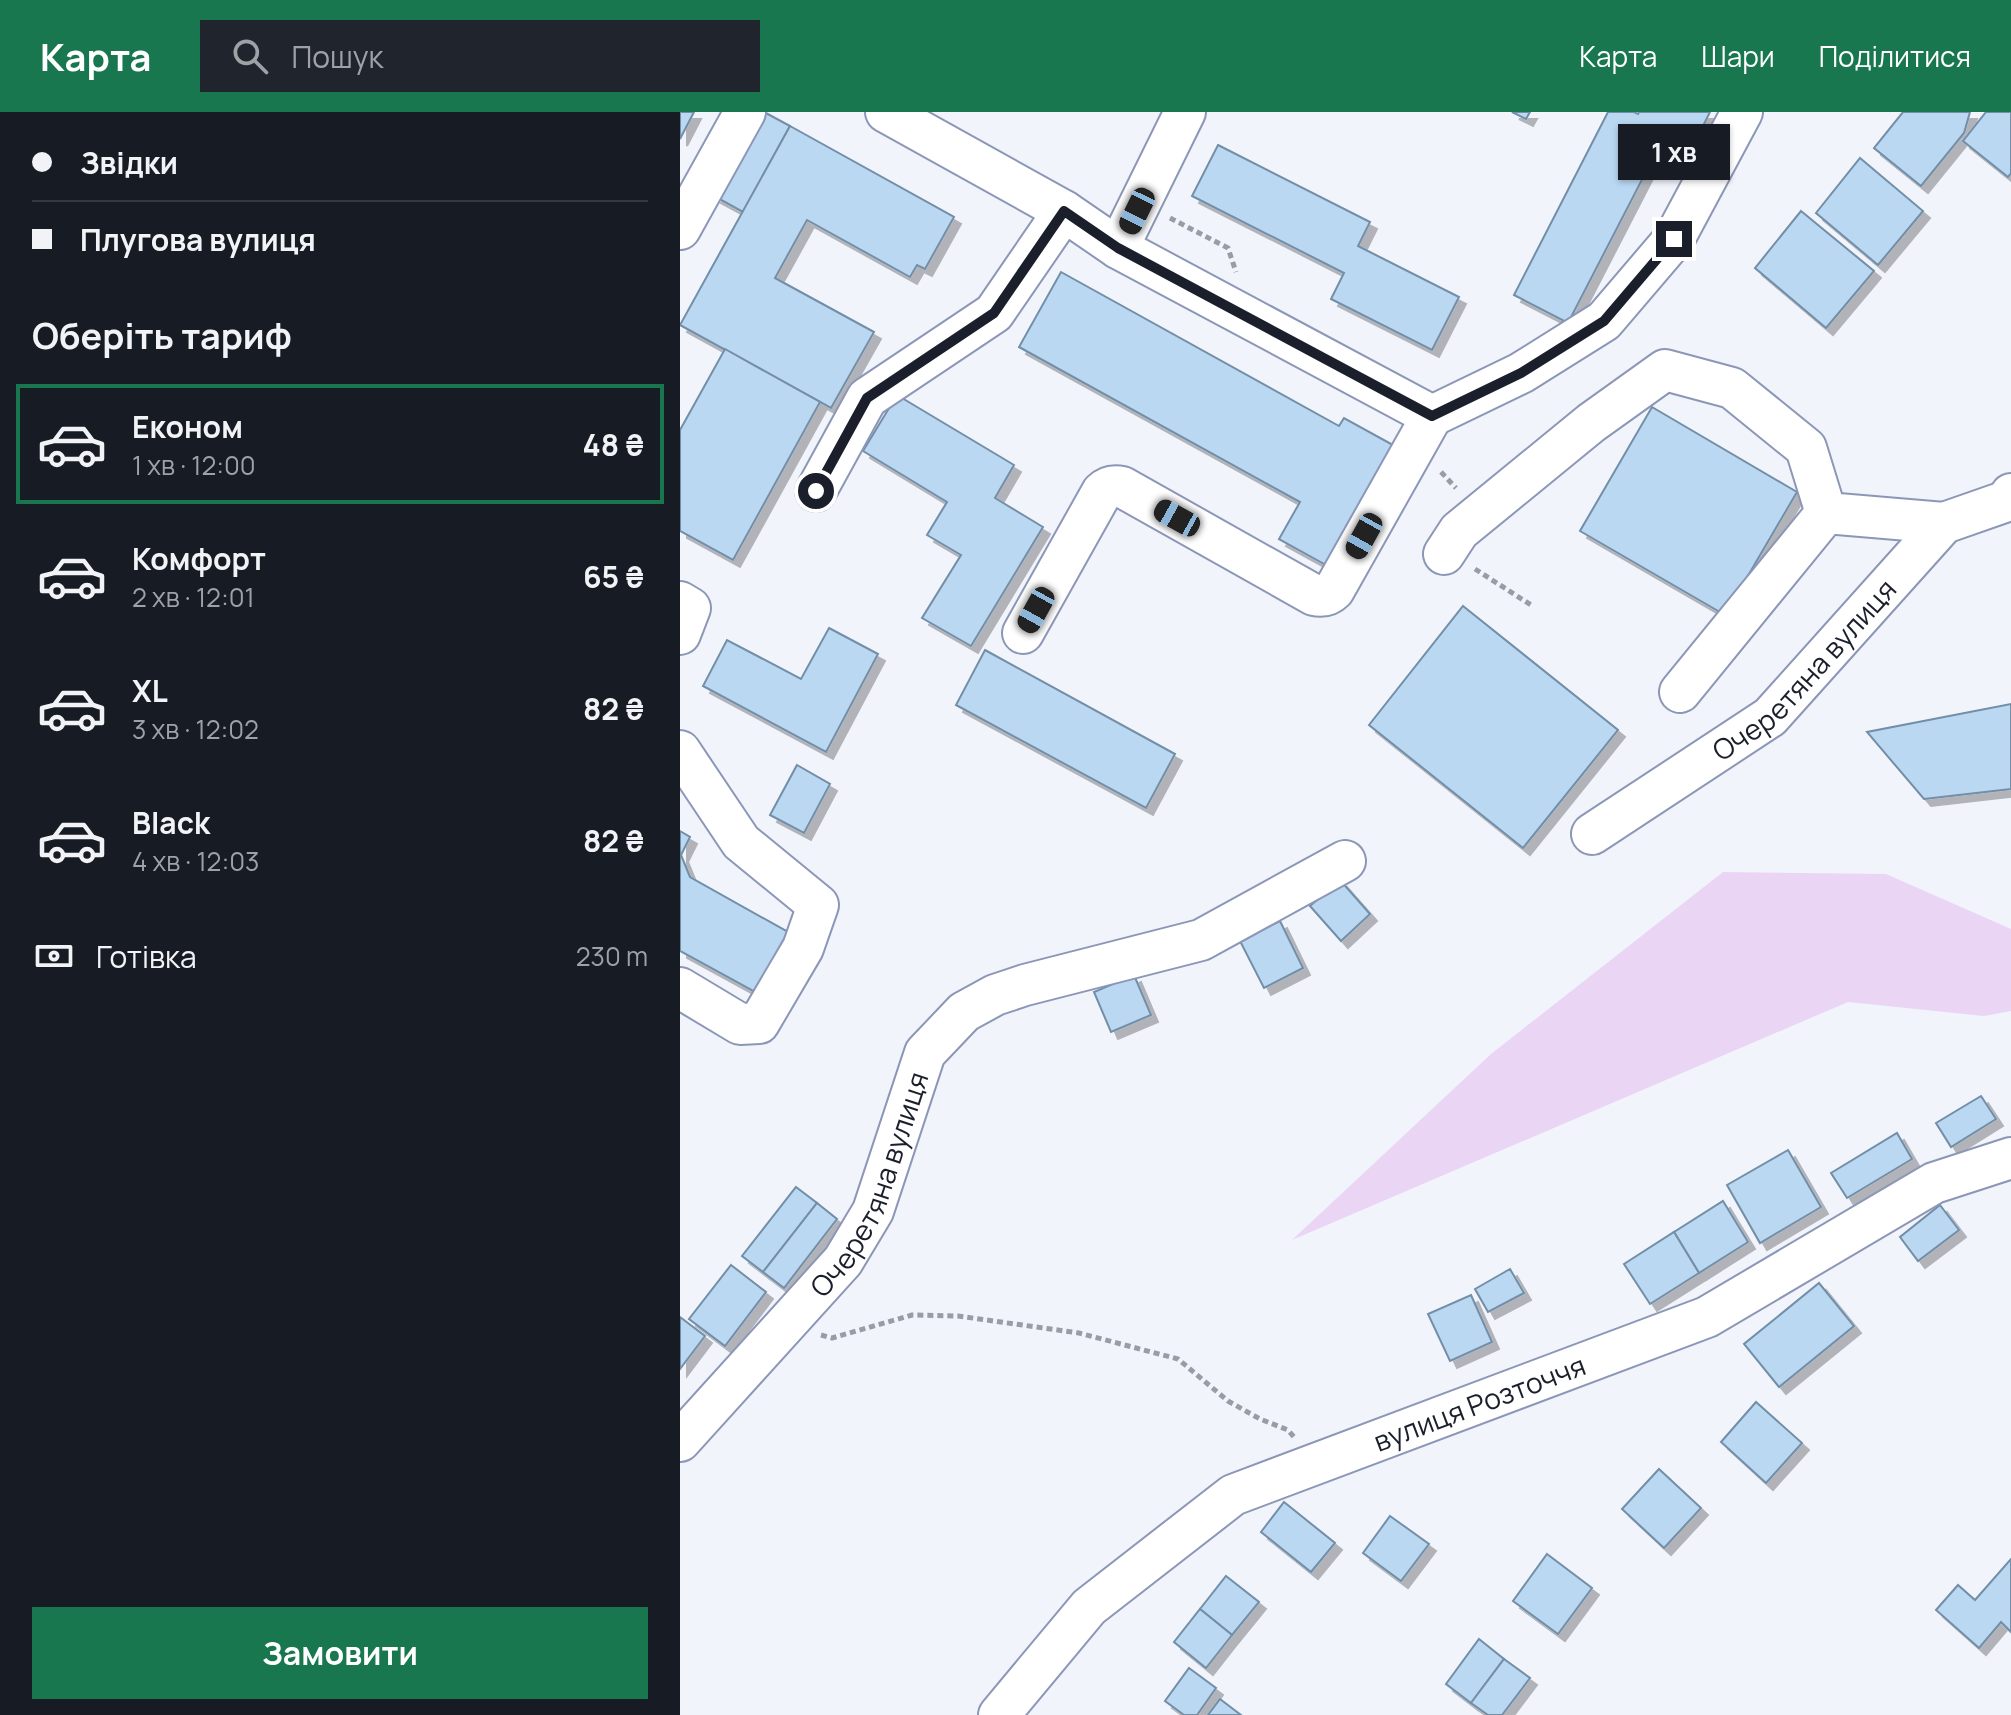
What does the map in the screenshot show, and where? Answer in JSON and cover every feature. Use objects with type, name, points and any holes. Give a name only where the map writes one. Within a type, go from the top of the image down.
[{"type":"street","points":[[680,229],[745,112]]},
{"type":"street","points":[[886,112],[1121,242],[1424,431]]},
{"type":"street","points":[[1121,242],[1185,112]]},
{"type":"street","points":[[1023,633],[1102,492],[1114,485],[1314,595],[1329,595],[1424,431],[1604,321],[1674,239],[1742,112]]},
{"type":"street","points":[[816,491],[867,398],[994,313],[1064,211]]},
{"type":"street","points":[[1458,561],[1459,531],[1591,423],[1665,370],[1732,388],[1806,448],[1826,513]]},
{"type":"street","name":"Очеретяна вулиця","points":[[1592,834],[1770,717],[1944,523],[2010,502]]},
{"type":"street","points":[[1826,513],[1944,523]]},
{"type":"street","points":[[1680,692],[1826,513]]},
{"type":"street","points":[[680,602],[690,608],[680,634]]},
{"type":"street","points":[[680,751],[741,842],[818,905],[803,948],[759,1023],[740,1024],[680,988]]},
{"type":"street","name":"Очеретяна вулиця","points":[[680,1441],[843,1261],[873,1211],[925,1053],[964,1012],[995,995],[1025,985],[1201,940],[1345,861]]},
{"type":"street","name":"вулиця Розточчя","points":[[999,1715],[1089,1607],[1233,1495],[1707,1317],[1934,1183],[2011,1158]]},
{"type":"path","points":[[1121,242],[1164,214],[1228,248],[1238,281]]},
{"type":"path","points":[[1424,431],[1460,492]]},
{"type":"path","points":[[1458,561],[1531,605]]},
{"type":"path","points":[[786,1324],[832,1338],[912,1315],[958,1316],[1079,1333],[1130,1346],[1178,1359],[1228,1401],[1288,1430],[1311,1465]]},
{"type":"shaded area","points":[[1723,872],[1886,874],[2011,929],[2011,1011],[1984,1016],[1848,1002],[1292,1240],[1491,1054]]},
{"type":"building","points":[[680,112],[694,112],[680,139]]},
{"type":"building","points":[[764,112],[790,126],[743,212],[714,196]]},
{"type":"building","points":[[1512,112],[1530,112],[1526,119]]},
{"type":"building","points":[[1608,112],[1710,112],[1693,146],[1666,133],[1568,323],[1514,295]]},
{"type":"building","points":[[1903,112],[1970,112],[1964,133],[1921,186],[1874,148]]},
{"type":"building","points":[[1986,112],[2011,112],[2011,173],[2008,177],[1963,141]]},
{"type":"building","points":[[790,126],[954,217],[925,269],[917,265],[910,277],[807,220],[775,278],[874,332],[831,408],[680,325]]},
{"type":"building","points":[[1218,145],[1370,222],[1358,246],[1459,297],[1432,350],[1331,299],[1344,273],[1192,196]]},
{"type":"building","points":[[1860,158],[1923,211],[1878,265],[1816,213]]},
{"type":"building","points":[[1801,211],[1874,271],[1826,328],[1755,268]]},
{"type":"building","points":[[1061,272],[1339,426],[1344,418],[1402,450],[1335,570],[1279,539],[1300,502],[1019,347]]},
{"type":"building","points":[[725,349],[820,402],[733,560],[680,531],[680,430]]},
{"type":"building","points":[[897,395],[1014,465],[995,498],[1043,527],[971,646],[922,618],[961,555],[927,535],[947,502],[863,451]]},
{"type":"building","points":[[1652,407],[1797,492],[1725,615],[1580,531]]},
{"type":"building","points":[[1463,606],[1618,730],[1523,848],[1369,725]]},
{"type":"building","points":[[829,628],[878,654],[826,752],[703,686],[727,640],[801,679]]},
{"type":"building","points":[[985,650],[1175,754],[1146,808],[956,705]]},
{"type":"building","points":[[2011,704],[2011,789],[1924,799],[1867,732]]},
{"type":"building","points":[[797,765],[830,784],[804,833],[770,815]]},
{"type":"building","points":[[680,831],[690,837],[681,855],[690,877],[788,932],[755,992],[680,951]]},
{"type":"building","points":[[1340,880],[1370,914],[1341,941],[1310,906]]},
{"type":"building","points":[[1280,921],[1303,968],[1264,988],[1240,941]]},
{"type":"building","points":[[1134,975],[1151,1015],[1111,1032],[1094,992]]},
{"type":"building","points":[[1981,1096],[1996,1119],[1951,1147],[1936,1123]]},
{"type":"building","points":[[1897,1133],[1912,1159],[1847,1198],[1831,1173]]},
{"type":"building","points":[[1788,1150],[1821,1207],[1760,1243],[1727,1185]]},
{"type":"building","points":[[796,1187],[817,1203],[763,1272],[742,1256]]},
{"type":"building","points":[[1723,1201],[1748,1242],[1699,1273],[1674,1232]]},
{"type":"building","points":[[817,1203],[837,1219],[784,1288],[763,1272]]},
{"type":"building","points":[[1940,1205],[1959,1230],[1918,1261],[1900,1237]]},
{"type":"building","points":[[1674,1232],[1699,1273],[1650,1304],[1624,1264]]},
{"type":"building","points":[[731,1265],[766,1292],[725,1346],[689,1319]]},
{"type":"building","points":[[1510,1269],[1524,1293],[1488,1312],[1475,1289]]},
{"type":"building","points":[[1819,1283],[1854,1326],[1779,1387],[1744,1344]]},
{"type":"building","points":[[1471,1295],[1492,1342],[1450,1361],[1428,1314]]},
{"type":"building","points":[[680,1317],[705,1336],[680,1369]]},
{"type":"building","points":[[1756,1402],[1802,1443],[1766,1483],[1721,1442]]},
{"type":"building","points":[[1659,1469],[1701,1508],[1664,1548],[1622,1509]]},
{"type":"building","points":[[1284,1502],[1335,1543],[1311,1572],[1261,1532]]},
{"type":"building","points":[[1390,1516],[1429,1544],[1401,1581],[1363,1553]]},
{"type":"building","points":[[1547,1554],[1592,1588],[1558,1634],[1513,1601]]},
{"type":"building","points":[[2011,1559],[2011,1632],[2001,1622],[1979,1648],[1936,1610],[1958,1585],[1975,1600]]},
{"type":"building","points":[[1226,1576],[1259,1602],[1232,1635],[1200,1609]]},
{"type":"building","points":[[1200,1609],[1232,1635],[1206,1668],[1174,1642]]},
{"type":"building","points":[[1479,1639],[1504,1659],[1471,1703],[1446,1684]]},
{"type":"building","points":[[1504,1659],[1530,1678],[1502,1715],[1488,1715],[1471,1703]]},
{"type":"building","points":[[1189,1668],[1216,1688],[1197,1715],[1184,1715],[1165,1701]]},
{"type":"building","points":[[1220,1699],[1241,1715],[1208,1715]]},
{"type":"route","points":[[816,491],[867,398],[994,313],[1064,211],[1118,248],[1432,416],[1521,373],[1604,321],[1674,239]]}]
